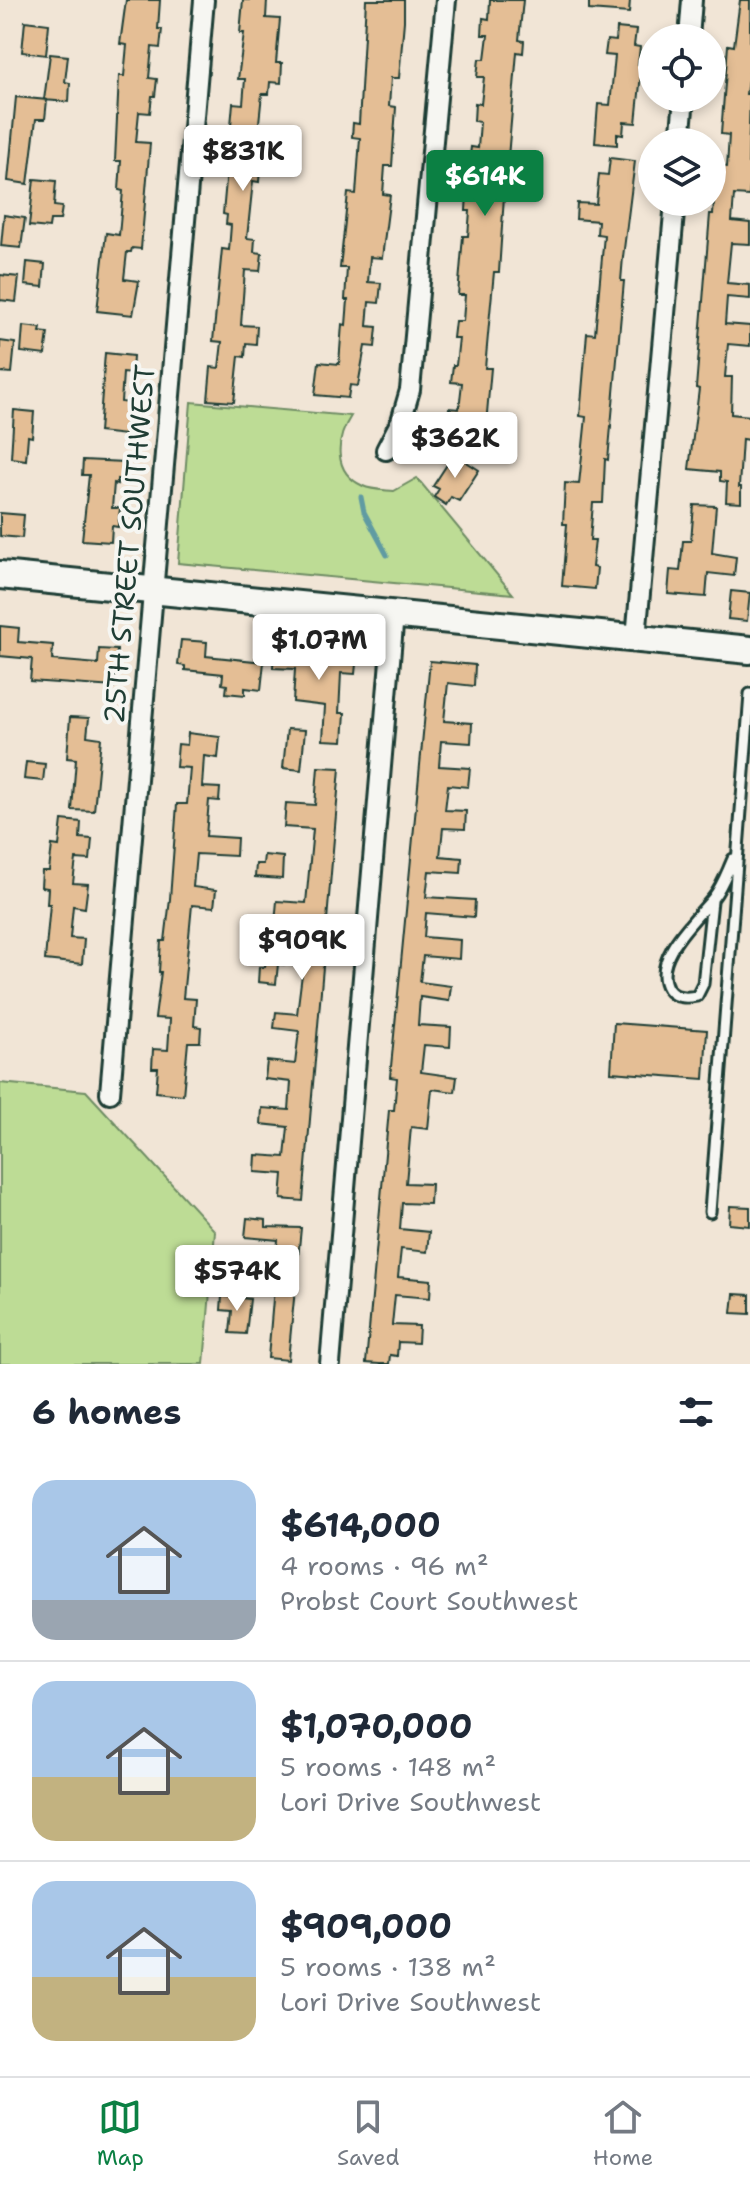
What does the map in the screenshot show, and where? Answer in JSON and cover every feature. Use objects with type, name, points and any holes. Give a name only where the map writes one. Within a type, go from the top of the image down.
[{"type":"main road","points":[[0,575],[750,650]]},
{"type":"street","name":"25TH STREET SOUTHWEST","points":[[110,1093],[204,0]]},
{"type":"street","points":[[386,450],[401,421],[410,390],[446,0]]},
{"type":"street","points":[[690,24],[692,0]]},
{"type":"street","points":[[636,638],[674,216]]},
{"type":"street","points":[[330,1364],[394,614]]},
{"type":"lane","points":[[710,1212],[750,694]]},
{"type":"lane","points":[[712,901],[703,984],[697,996],[687,998],[675,995],[668,990],[665,976],[668,959],[691,923],[712,901],[737,852]]},
{"type":"green space","points":[[191,402],[351,416],[342,435],[340,454],[346,472],[353,480],[366,487],[394,491],[417,478],[513,594],[178,563]]},
{"type":"green space","points":[[0,1083],[86,1091],[215,1231],[204,1364],[0,1364]]},
{"type":"building","points":[[126,0],[160,0],[158,29],[162,29],[160,48],[152,47],[149,78],[157,79],[155,96],[152,96],[150,113],[139,112],[136,142],[150,143],[141,249],[132,248],[131,252],[127,252],[124,279],[139,281],[133,315],[97,311],[106,233],[119,235],[123,191],[119,190],[121,161],[115,161],[119,76],[124,76],[127,45],[120,44]]},
{"type":"building","points":[[243,0],[267,0],[266,18],[280,19],[276,63],[282,63],[281,83],[270,82],[269,94],[262,94],[256,151],[272,152],[271,169],[260,168],[259,182],[253,181],[247,238],[255,239],[254,252],[262,253],[260,271],[245,270],[241,325],[257,326],[256,344],[246,343],[245,357],[239,356],[234,402],[208,400],[211,367],[219,368],[222,342],[213,341],[222,249],[229,250],[231,225],[226,224],[227,215],[223,214],[233,103],[243,104],[245,79],[238,79],[244,33],[240,33]]},
{"type":"building","points":[[366,0],[404,0],[404,21],[399,78],[391,78],[389,106],[396,107],[392,166],[385,166],[383,194],[390,195],[382,258],[370,257],[368,282],[381,283],[379,303],[369,302],[367,326],[377,327],[375,347],[365,346],[358,386],[350,385],[348,398],[315,395],[319,362],[339,364],[342,324],[346,325],[347,268],[340,268],[348,193],[356,194],[360,138],[352,137],[353,123],[359,124]]},
{"type":"building","points":[[490,0],[523,0],[519,40],[524,41],[523,53],[517,52],[507,169],[512,170],[511,182],[505,181],[499,272],[494,272],[485,368],[491,368],[484,447],[457,444],[458,427],[447,426],[449,408],[459,409],[462,383],[451,382],[459,338],[453,338],[455,321],[463,321],[465,295],[458,295],[463,236],[468,236],[470,211],[466,211],[467,193],[473,193],[476,164],[469,164],[471,147],[478,148],[480,122],[474,121],[475,103],[481,104],[484,77],[477,77],[479,59],[485,59],[488,35],[482,35],[483,18],[489,19]]},
{"type":"building","points":[[589,0],[630,0],[629,13],[589,10]]},
{"type":"building","points":[[740,0],[750,0],[750,65],[746,94],[750,94],[750,186],[749,196],[734,195],[732,221],[750,223],[750,244],[731,243],[727,283],[750,285],[750,299],[727,297],[725,324],[750,326],[750,346],[728,344],[725,377],[732,377],[731,414],[750,416],[749,440],[742,439],[741,503],[726,502],[727,482],[720,481],[720,472],[689,469],[699,389],[696,388],[710,216],[726,216],[729,135],[726,135],[726,128],[721,128],[723,112],[726,112],[728,45],[734,46]]},
{"type":"building","points":[[25,21],[49,24],[46,55],[22,52]]},
{"type":"building","points":[[617,28],[636,30],[636,123],[624,122],[623,135],[617,134],[617,145],[595,143],[598,104],[610,105],[615,56],[605,55],[607,40],[616,41]]},
{"type":"building","points":[[50,54],[68,56],[65,82],[70,83],[69,102],[44,100]]},
{"type":"building","points":[[16,97],[47,100],[45,119],[36,119],[28,184],[8,181]]},
{"type":"building","points":[[610,158],[635,161],[623,257],[621,281],[624,281],[603,503],[593,503],[590,540],[595,540],[592,567],[597,568],[595,589],[562,586],[567,524],[563,524],[565,483],[579,484],[586,417],[580,416],[587,333],[595,334],[604,235],[597,234],[598,221],[576,219],[577,203],[596,204],[599,174],[608,175]]},
{"type":"building","points":[[34,179],[56,181],[54,206],[62,207],[60,220],[50,220],[49,228],[29,226]]},
{"type":"building","points":[[4,215],[25,218],[21,248],[1,246]]},
{"type":"building","points":[[27,262],[45,264],[43,287],[25,285]]},
{"type":"building","points":[[0,275],[19,277],[16,302],[0,300]]},
{"type":"building","points":[[23,326],[41,328],[40,332],[48,333],[45,355],[21,352]]},
{"type":"building","points":[[0,341],[15,343],[12,373],[0,372]]},
{"type":"building","points":[[105,353],[133,356],[132,374],[123,373],[121,402],[129,403],[125,435],[99,432]]},
{"type":"building","points":[[14,410],[34,412],[26,460],[11,458]]},
{"type":"building","points":[[454,454],[479,470],[459,501],[451,497],[446,505],[434,497],[439,489],[433,486]]},
{"type":"building","points":[[83,460],[124,462],[122,480],[117,479],[117,484],[114,483],[112,508],[120,508],[118,527],[112,526],[111,542],[82,540],[89,475],[82,475]]},
{"type":"building","points":[[694,505],[716,506],[712,553],[736,557],[734,576],[708,573],[706,597],[668,594],[670,570],[680,571],[683,541],[691,541]]},
{"type":"building","points":[[0,513],[24,515],[22,538],[0,536]]},
{"type":"building","points":[[731,591],[750,593],[747,621],[728,619]]},
{"type":"building","points":[[0,626],[19,628],[18,642],[53,645],[52,660],[98,664],[99,649],[117,650],[114,687],[30,681],[32,659],[0,656]]},
{"type":"building","points":[[181,640],[207,642],[206,656],[264,662],[261,690],[245,688],[245,695],[226,693],[227,685],[222,684],[223,674],[185,670],[185,666],[178,665]]},
{"type":"building","points":[[274,646],[357,654],[355,674],[341,673],[339,713],[345,713],[343,741],[323,740],[325,706],[293,702],[295,669],[273,668]]},
{"type":"building","points":[[430,661],[475,665],[474,686],[448,683],[444,721],[472,723],[471,743],[441,741],[439,766],[470,768],[468,787],[448,785],[445,810],[466,811],[465,829],[443,828],[440,856],[462,858],[461,873],[429,871],[426,897],[475,900],[474,917],[426,913],[424,937],[460,940],[459,959],[423,956],[420,982],[451,986],[449,1001],[420,997],[418,1025],[451,1027],[450,1047],[424,1045],[421,1072],[457,1077],[455,1092],[432,1089],[428,1129],[411,1127],[406,1183],[431,1184],[430,1204],[402,1203],[400,1229],[429,1232],[427,1252],[401,1249],[398,1277],[431,1280],[430,1298],[395,1295],[392,1325],[419,1326],[418,1343],[398,1342],[397,1356],[390,1355],[389,1364],[366,1363],[389,1110],[394,1110],[397,1078],[390,1077]]},
{"type":"building","points":[[70,717],[89,718],[87,736],[101,738],[94,811],[72,810],[76,759],[67,758]]},
{"type":"building","points":[[287,729],[305,730],[301,770],[283,768]]},
{"type":"building","points":[[188,733],[220,737],[218,758],[204,756],[202,787],[220,788],[219,801],[209,800],[206,836],[237,838],[236,856],[196,854],[193,887],[216,890],[214,907],[192,905],[183,998],[196,999],[194,1026],[201,1027],[200,1042],[188,1042],[183,1095],[156,1092],[158,1068],[152,1068],[153,1049],[168,1050],[170,1019],[155,1018],[161,972],[161,941],[165,941],[170,899],[177,804],[187,804],[190,768],[176,767],[178,744],[187,745]]},
{"type":"building","points":[[26,762],[45,764],[43,781],[24,779]]},
{"type":"building","points":[[318,767],[340,768],[303,1201],[281,1199],[283,1174],[255,1172],[256,1155],[285,1157],[288,1127],[261,1124],[262,1108],[289,1110],[291,1082],[265,1079],[267,1061],[295,1064],[299,1031],[274,1028],[276,1012],[297,1014],[303,966],[278,964],[276,984],[258,982],[259,967],[265,967],[267,944],[273,945],[277,901],[306,903],[313,829],[284,827],[286,803],[315,805]]},
{"type":"building","points":[[62,820],[81,822],[80,838],[92,839],[90,860],[76,859],[73,883],[88,884],[85,908],[73,906],[70,938],[84,939],[82,964],[45,960],[50,904],[47,904],[48,888],[41,887],[42,871],[49,871],[52,845],[59,846]]},
{"type":"building","points":[[264,855],[283,857],[282,879],[255,877],[256,864],[263,864]]},
{"type":"building","points":[[614,1023],[707,1030],[704,1079],[611,1072]]},
{"type":"building","points":[[730,1206],[750,1207],[750,1226],[729,1224]]},
{"type":"building","points":[[247,1218],[266,1220],[266,1227],[301,1228],[288,1360],[268,1358],[278,1240],[245,1237]]},
{"type":"building","points":[[734,1294],[750,1295],[750,1314],[732,1313]]},
{"type":"building","points":[[222,1296],[250,1299],[246,1334],[230,1333],[232,1311],[221,1310]]},
{"type":"waterway","points":[[361,497],[364,512],[387,555]]}]
